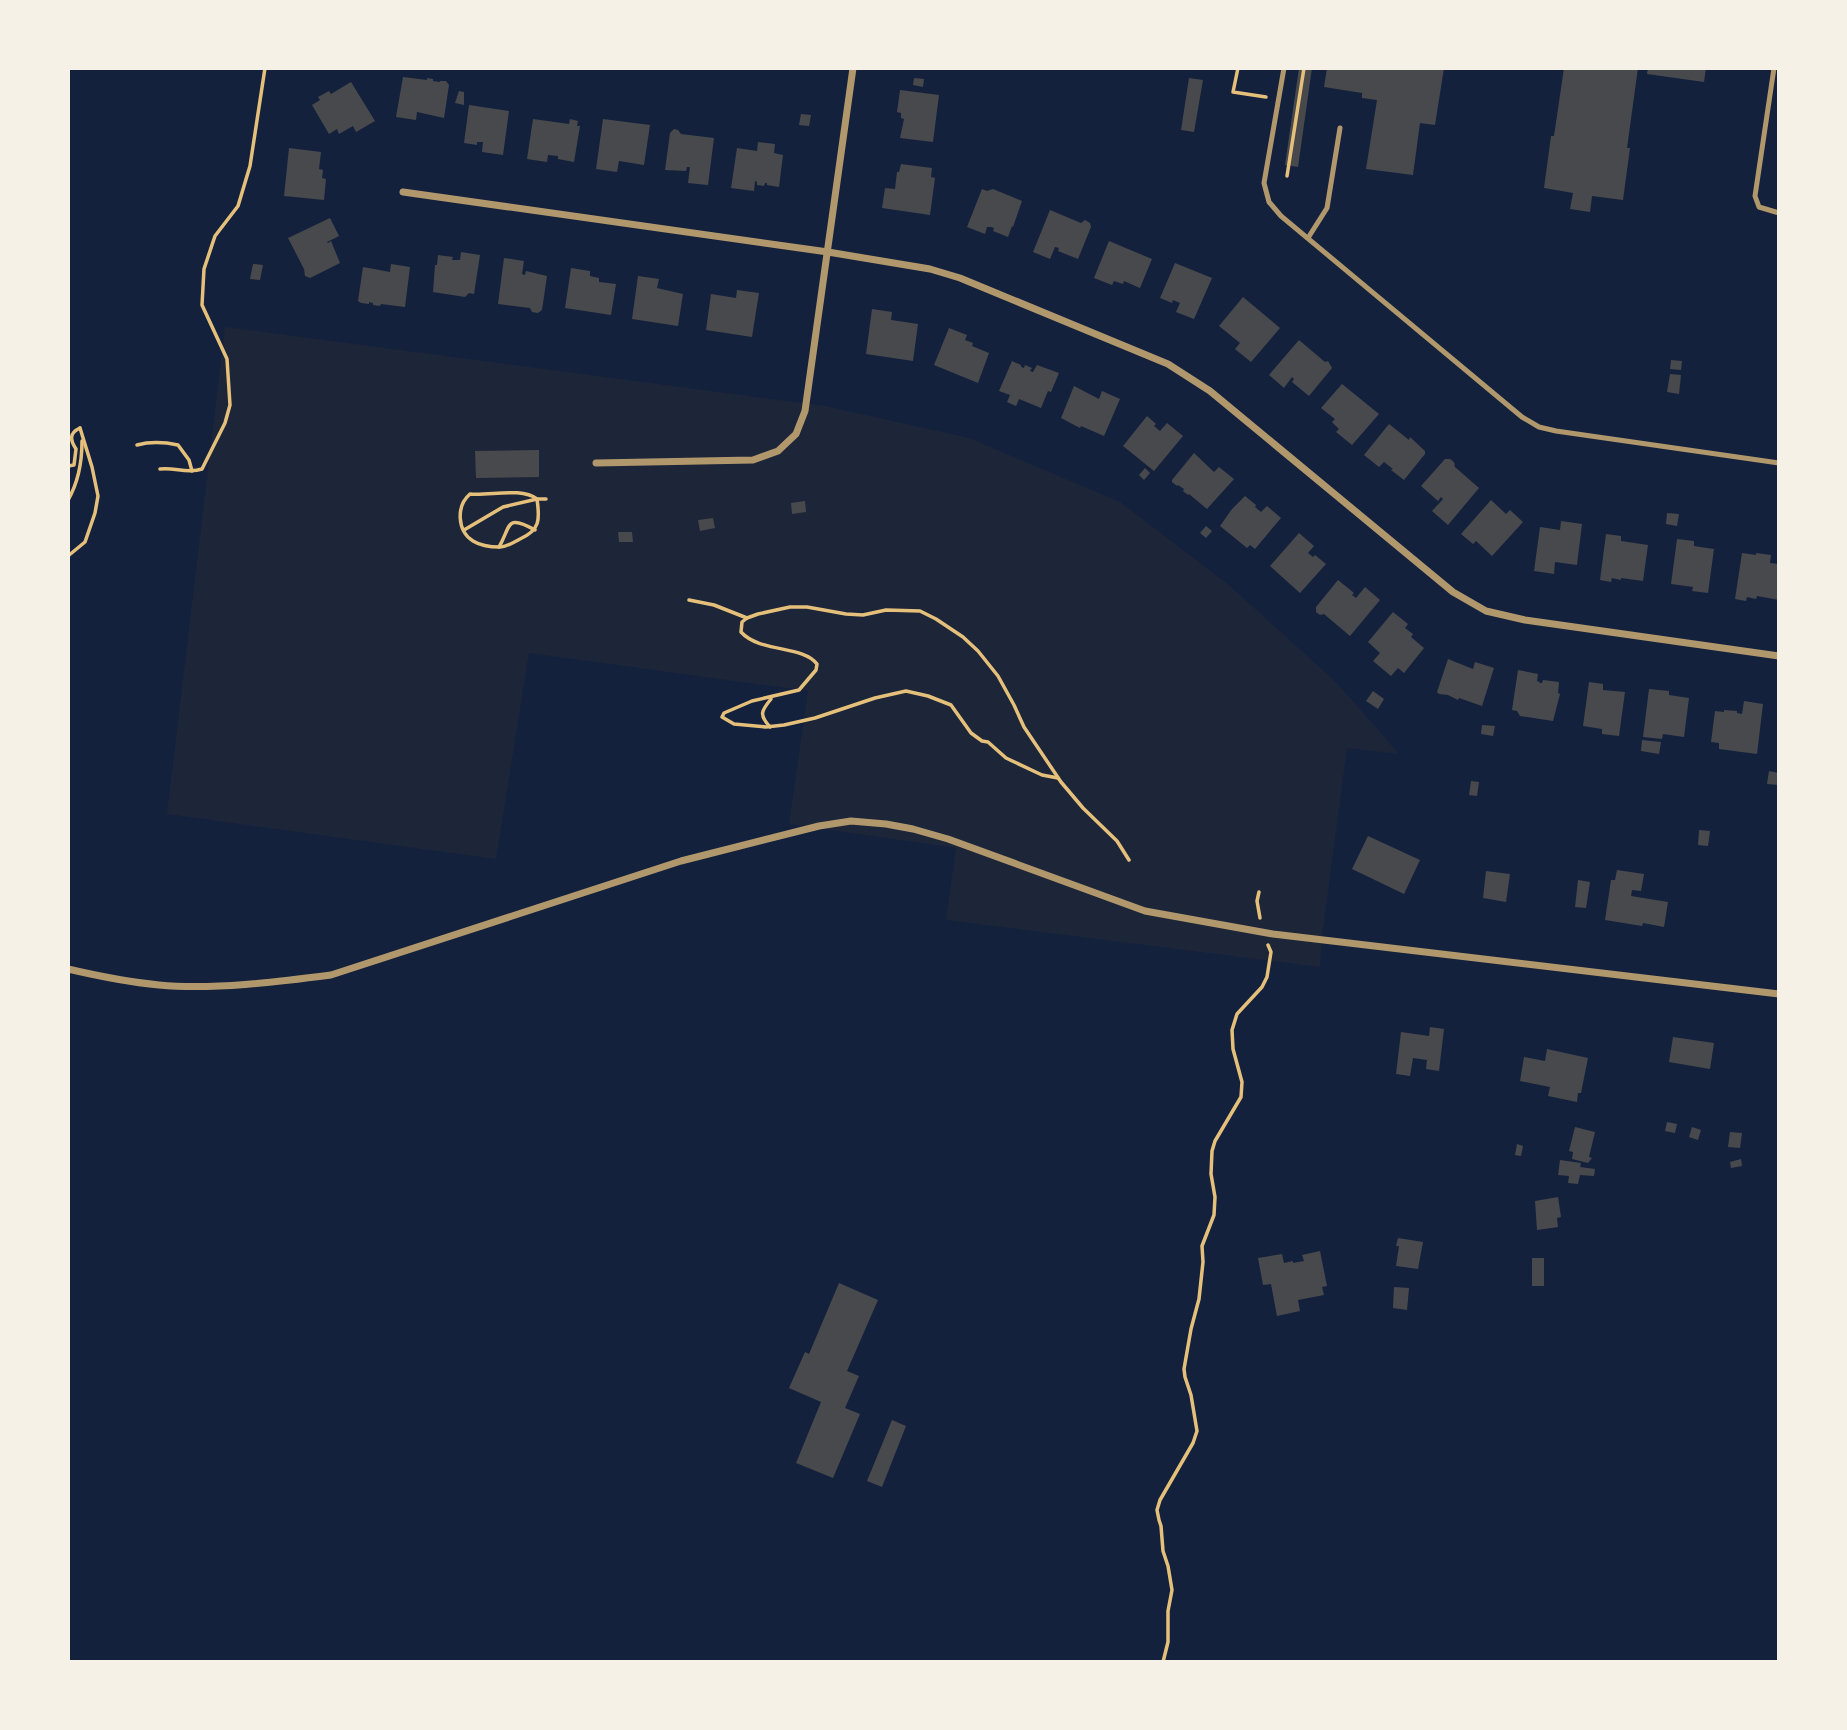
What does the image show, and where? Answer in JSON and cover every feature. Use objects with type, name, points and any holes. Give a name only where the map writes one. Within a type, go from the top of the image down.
[{"type":"street","points":[[596,463],[753,460],[778,451],[796,434],[805,411],[853,68]]},
{"type":"street","points":[[403,192],[828,252],[930,268],[960,278],[1168,364],[1210,391],[1452,592],[1486,611],[1525,620],[1779,656]]},
{"type":"street","points":[[68,969],[161,985],[279,982],[331,975],[681,861],[851,821],[913,829],[948,839],[1144,911],[1273,934],[1779,994]]},
{"type":"lane","points":[[1284,68],[1264,183],[1269,202],[1281,216],[1522,417],[1539,427],[1779,463]]},
{"type":"lane","points":[[1774,68],[1755,196],[1759,206],[1779,213]]},
{"type":"lane","points":[[1308,238],[1327,208],[1339,128]]},
{"type":"path","points":[[160,469],[202,469],[225,422],[230,405],[227,359],[202,305],[204,269],[215,236],[238,206],[250,166],[265,68]]},
{"type":"path","points":[[1238,68],[1233,92],[1279,99]]},
{"type":"path","points":[[1287,176],[1304,68]]},
{"type":"path","points":[[68,466],[74,465],[76,449],[71,442],[71,435],[80,428]]},
{"type":"path","points":[[68,500],[79,475],[82,454],[80,428]]},
{"type":"path","points":[[68,556],[85,542],[95,513],[97,496],[92,467],[80,428]]},
{"type":"path","points":[[137,444],[164,442],[178,445],[189,460],[192,471]]},
{"type":"path","points":[[524,492],[537,499],[540,515],[535,530],[505,546],[489,547],[474,541],[464,530],[459,515],[460,507],[470,494],[524,492]]},
{"type":"path","points":[[464,530],[503,507],[547,499]]},
{"type":"path","points":[[499,547],[507,526],[522,522],[535,530]]},
{"type":"path","points":[[689,600],[747,618]]},
{"type":"path","points":[[1058,778],[1042,775],[1006,758],[988,742],[971,733],[951,705],[906,691],[815,718],[770,727],[734,724],[722,717],[724,713],[752,701],[799,690],[816,670],[817,664],[810,656],[768,647],[747,638],[741,632],[741,622],[758,614],[790,607],[863,615],[886,610],[920,611],[936,620],[963,637],[978,651],[998,676],[1024,727],[1058,778],[1083,808],[1117,841],[1129,860]]},
{"type":"path","points":[[770,727],[762,717],[762,711],[772,698]]},
{"type":"path","points":[[1259,892],[1261,925]]},
{"type":"path","points":[[1163,1662],[1168,1642],[1168,1611],[1172,1590],[1157,1510],[1197,1431],[1184,1369],[1199,1299],[1202,1246],[1214,1215],[1212,1151],[1241,1097],[1242,1082],[1233,1049],[1232,1030],[1237,1014],[1262,987],[1267,977],[1271,952],[1268,943]]},
{"type":"shaded area","points":[[225,327],[825,406],[969,438],[1120,502],[1230,586],[1338,684],[1399,754],[1347,748],[1320,967],[946,920],[956,848],[789,824],[808,691],[529,653],[496,859],[167,814]]},
{"type":"building","points":[[1299,68],[1312,68],[1298,167],[1285,165]]},
{"type":"building","points":[[1327,68],[1444,68],[1435,125],[1420,123],[1413,175],[1366,169],[1377,100],[1362,98],[1362,93],[1324,87]]},
{"type":"building","points":[[1564,68],[1638,68],[1623,200],[1592,196],[1590,212],[1570,209],[1573,193],[1544,188]]},
{"type":"building","points":[[1648,68],[1706,68],[1704,82],[1647,74]]},
{"type":"building","points":[[403,77],[446,81],[449,85],[444,118],[417,112],[416,120],[396,117]]},
{"type":"building","points":[[914,78],[924,79],[923,87],[913,85]]},
{"type":"building","points":[[1189,78],[1203,80],[1194,132],[1181,130]]},
{"type":"building","points":[[351,82],[375,121],[356,132],[353,126],[339,134],[337,129],[329,134],[312,105],[320,100],[318,97],[329,91],[331,94]]},
{"type":"building","points":[[900,90],[939,95],[933,142],[900,138],[904,119],[901,118],[901,113],[897,112]]},
{"type":"building","points":[[459,91],[464,92],[464,105],[455,103]]},
{"type":"building","points":[[469,105],[509,111],[503,155],[482,152],[483,142],[477,142],[477,145],[464,143]]},
{"type":"building","points":[[801,114],[811,115],[809,126],[799,125]]},
{"type":"building","points":[[533,119],[569,124],[570,119],[578,121],[577,126],[580,126],[574,162],[548,155],[547,162],[527,159]]},
{"type":"building","points":[[603,119],[650,125],[644,165],[619,161],[617,172],[596,169]]},
{"type":"building","points":[[674,129],[681,134],[714,138],[708,185],[688,183],[690,167],[687,167],[686,171],[665,170],[670,133]]},
{"type":"building","points":[[758,142],[775,144],[774,153],[783,155],[779,187],[767,183],[764,186],[757,185],[755,181],[754,191],[731,188],[737,148],[757,151]]},
{"type":"building","points":[[289,148],[321,152],[319,169],[323,170],[322,178],[326,179],[324,200],[284,196]]},
{"type":"building","points":[[901,164],[932,168],[931,177],[935,178],[930,215],[882,208],[885,188],[895,189]]},
{"type":"building","points":[[982,189],[993,189],[1022,201],[1008,237],[993,231],[994,228],[991,227],[987,227],[985,234],[967,227]]},
{"type":"building","points":[[1050,210],[1081,223],[1085,220],[1090,223],[1091,227],[1078,259],[1058,251],[1059,248],[1055,247],[1050,259],[1033,252]]},
{"type":"building","points":[[330,218],[339,236],[327,242],[331,241],[340,263],[310,278],[305,276],[288,238]]},
{"type":"building","points":[[1109,241],[1152,259],[1140,288],[1124,281],[1123,284],[1114,281],[1112,285],[1094,278]]},
{"type":"building","points":[[461,252],[480,255],[474,294],[469,293],[465,297],[433,292],[438,255],[460,260]]},
{"type":"building","points":[[504,258],[524,261],[522,274],[525,275],[526,271],[547,276],[542,310],[538,313],[532,312],[530,308],[498,304]]},
{"type":"building","points":[[1175,263],[1212,278],[1194,319],[1176,312],[1180,303],[1160,298]]},
{"type":"building","points":[[253,264],[263,265],[260,280],[250,279]]},
{"type":"building","points":[[391,264],[410,267],[405,307],[380,306],[358,301],[363,267],[390,272]]},
{"type":"building","points":[[571,268],[590,271],[590,276],[599,278],[599,282],[616,284],[611,315],[565,308]]},
{"type":"building","points":[[638,276],[659,279],[657,288],[683,294],[678,326],[632,319]]},
{"type":"building","points":[[737,290],[759,293],[752,337],[706,330],[711,294],[736,298]]},
{"type":"building","points":[[1243,297],[1280,328],[1251,362],[1235,349],[1240,343],[1219,326]]},
{"type":"building","points":[[872,309],[892,312],[891,320],[918,324],[913,361],[866,354]]},
{"type":"building","points":[[949,328],[967,335],[965,340],[973,343],[972,346],[989,353],[978,383],[934,365]]},
{"type":"building","points":[[1299,340],[1325,362],[1328,361],[1332,368],[1309,396],[1292,382],[1292,377],[1284,388],[1269,375]]},
{"type":"building","points":[[1671,360],[1682,361],[1681,370],[1670,369]]},
{"type":"building","points":[[1012,361],[1021,367],[1024,368],[1025,365],[1032,368],[1030,371],[1033,372],[1037,365],[1059,373],[1041,408],[1019,399],[1016,406],[1007,402],[1010,395],[999,391]]},
{"type":"building","points":[[1670,374],[1681,375],[1679,394],[1667,392]]},
{"type":"building","points":[[1342,384],[1379,414],[1352,445],[1336,432],[1339,429],[1332,422],[1335,419],[1321,408]]},
{"type":"building","points":[[1074,386],[1099,399],[1102,391],[1120,399],[1104,436],[1061,418]]},
{"type":"building","points":[[1147,416],[1160,431],[1167,423],[1183,436],[1154,471],[1123,446]]},
{"type":"building","points":[[1389,424],[1409,440],[1410,437],[1425,451],[1404,480],[1384,462],[1379,467],[1364,455]]},
{"type":"building","points":[[539,450],[539,477],[476,478],[475,451]]},
{"type":"building","points":[[1194,453],[1214,472],[1219,467],[1234,479],[1207,509],[1172,482]]},
{"type":"building","points":[[1445,459],[1454,462],[1455,467],[1479,488],[1448,525],[1432,511],[1443,499],[1441,497],[1438,501],[1421,486]]},
{"type":"building","points":[[1145,468],[1150,473],[1144,480],[1139,475]]},
{"type":"building","points":[[1245,496],[1261,512],[1267,506],[1281,518],[1255,549],[1250,545],[1247,548],[1220,526]]},
{"type":"building","points":[[1491,500],[1506,514],[1510,510],[1523,522],[1492,556],[1476,541],[1473,544],[1461,534]]},
{"type":"building","points":[[805,501],[806,512],[792,514],[791,503]]},
{"type":"building","points":[[1667,513],[1679,514],[1677,526],[1666,524]]},
{"type":"building","points":[[713,518],[715,528],[700,531],[698,520]]},
{"type":"building","points":[[1561,521],[1582,524],[1577,565],[1555,562],[1554,574],[1534,571],[1540,527],[1560,530]]},
{"type":"building","points":[[1206,526],[1212,531],[1206,538],[1200,533]]},
{"type":"building","points":[[618,532],[632,532],[633,542],[619,542]]},
{"type":"building","points":[[1299,533],[1314,546],[1308,553],[1326,564],[1300,593],[1270,566]]},
{"type":"building","points":[[1606,534],[1621,536],[1621,541],[1648,545],[1643,581],[1621,578],[1612,578],[1611,582],[1600,580]]},
{"type":"building","points":[[1677,539],[1694,541],[1694,546],[1714,549],[1708,593],[1692,591],[1693,587],[1671,584]]},
{"type":"building","points":[[1742,553],[1771,555],[1770,563],[1779,564],[1779,600],[1757,596],[1756,599],[1747,597],[1746,601],[1735,599]]},
{"type":"building","points":[[1338,580],[1354,593],[1352,595],[1356,598],[1365,587],[1380,600],[1350,636],[1324,614],[1316,612],[1316,607]]},
{"type":"building","points":[[1393,612],[1408,624],[1405,628],[1413,634],[1411,637],[1424,648],[1404,673],[1398,668],[1391,676],[1373,661],[1380,653],[1368,642]]},
{"type":"building","points":[[1448,659],[1473,669],[1475,662],[1494,668],[1482,706],[1437,692]]},
{"type":"building","points":[[1518,670],[1538,674],[1539,683],[1543,680],[1559,682],[1560,694],[1553,721],[1520,716],[1517,711],[1512,710]]},
{"type":"building","points":[[1589,682],[1603,684],[1603,690],[1625,692],[1619,736],[1602,734],[1602,729],[1583,726]]},
{"type":"building","points":[[1649,689],[1669,691],[1669,695],[1689,698],[1684,737],[1663,734],[1662,739],[1643,737]]},
{"type":"building","points":[[1373,691],[1384,699],[1378,709],[1366,701]]},
{"type":"building","points":[[1744,701],[1763,704],[1757,754],[1719,749],[1719,743],[1711,742],[1715,711],[1737,711],[1742,714]]},
{"type":"building","points":[[1482,725],[1495,726],[1493,736],[1481,734]]},
{"type":"building","points":[[1642,740],[1661,742],[1659,754],[1641,751]]},
{"type":"building","points":[[1769,771],[1779,773],[1779,785],[1767,784]]},
{"type":"building","points":[[1471,781],[1479,782],[1477,796],[1469,795]]},
{"type":"building","points":[[1699,830],[1710,831],[1708,846],[1698,845]]},
{"type":"building","points":[[1368,836],[1420,860],[1404,894],[1352,869]]},
{"type":"building","points":[[1617,870],[1644,874],[1641,891],[1632,890],[1631,896],[1668,902],[1664,927],[1605,920],[1611,880],[1615,880]]},
{"type":"building","points":[[1486,871],[1510,874],[1506,902],[1483,898]]},
{"type":"building","points":[[1578,880],[1590,882],[1586,908],[1575,907]]},
{"type":"building","points":[[1430,1027],[1444,1029],[1439,1071],[1426,1069],[1427,1060],[1413,1058],[1410,1076],[1396,1074],[1401,1032],[1429,1036]]},
{"type":"building","points":[[1673,1037],[1714,1043],[1710,1069],[1669,1062]]},
{"type":"building","points":[[1547,1049],[1588,1058],[1577,1102],[1548,1096],[1550,1087],[1520,1081],[1524,1057],[1545,1061]]},
{"type":"building","points":[[1667,1122],[1677,1124],[1675,1133],[1665,1131]]},
{"type":"building","points":[[1575,1127],[1595,1132],[1589,1157],[1592,1158],[1588,1163],[1572,1159],[1573,1152],[1569,1151]]},
{"type":"building","points":[[1692,1127],[1701,1130],[1698,1140],[1689,1137]]},
{"type":"building","points":[[1730,1132],[1742,1133],[1740,1148],[1728,1147]]},
{"type":"building","points":[[1517,1144],[1523,1146],[1521,1156],[1515,1155]]},
{"type":"building","points":[[1741,1159],[1742,1166],[1731,1168],[1730,1162]]},
{"type":"building","points":[[1560,1160],[1581,1163],[1580,1167],[1595,1169],[1594,1176],[1580,1175],[1578,1184],[1568,1183],[1569,1176],[1558,1175]]},
{"type":"building","points":[[1558,1197],[1561,1217],[1557,1218],[1558,1227],[1537,1230],[1535,1201]]},
{"type":"building","points":[[1398,1238],[1423,1242],[1418,1269],[1396,1266]]},
{"type":"building","points":[[1320,1251],[1327,1286],[1322,1287],[1324,1295],[1298,1300],[1300,1311],[1277,1316],[1271,1284],[1263,1285],[1258,1258],[1282,1254],[1284,1263],[1293,1263],[1304,1261],[1302,1255]]},
{"type":"building","points":[[1532,1258],[1544,1258],[1544,1286],[1532,1286]]},
{"type":"building","points":[[839,1283],[878,1300],[847,1371],[859,1376],[845,1408],[860,1414],[833,1478],[796,1463],[821,1402],[789,1388],[805,1352],[809,1354]]},
{"type":"building","points":[[1394,1287],[1409,1288],[1407,1310],[1393,1308]]},
{"type":"building","points":[[892,1420],[906,1426],[882,1487],[867,1481]]}]
